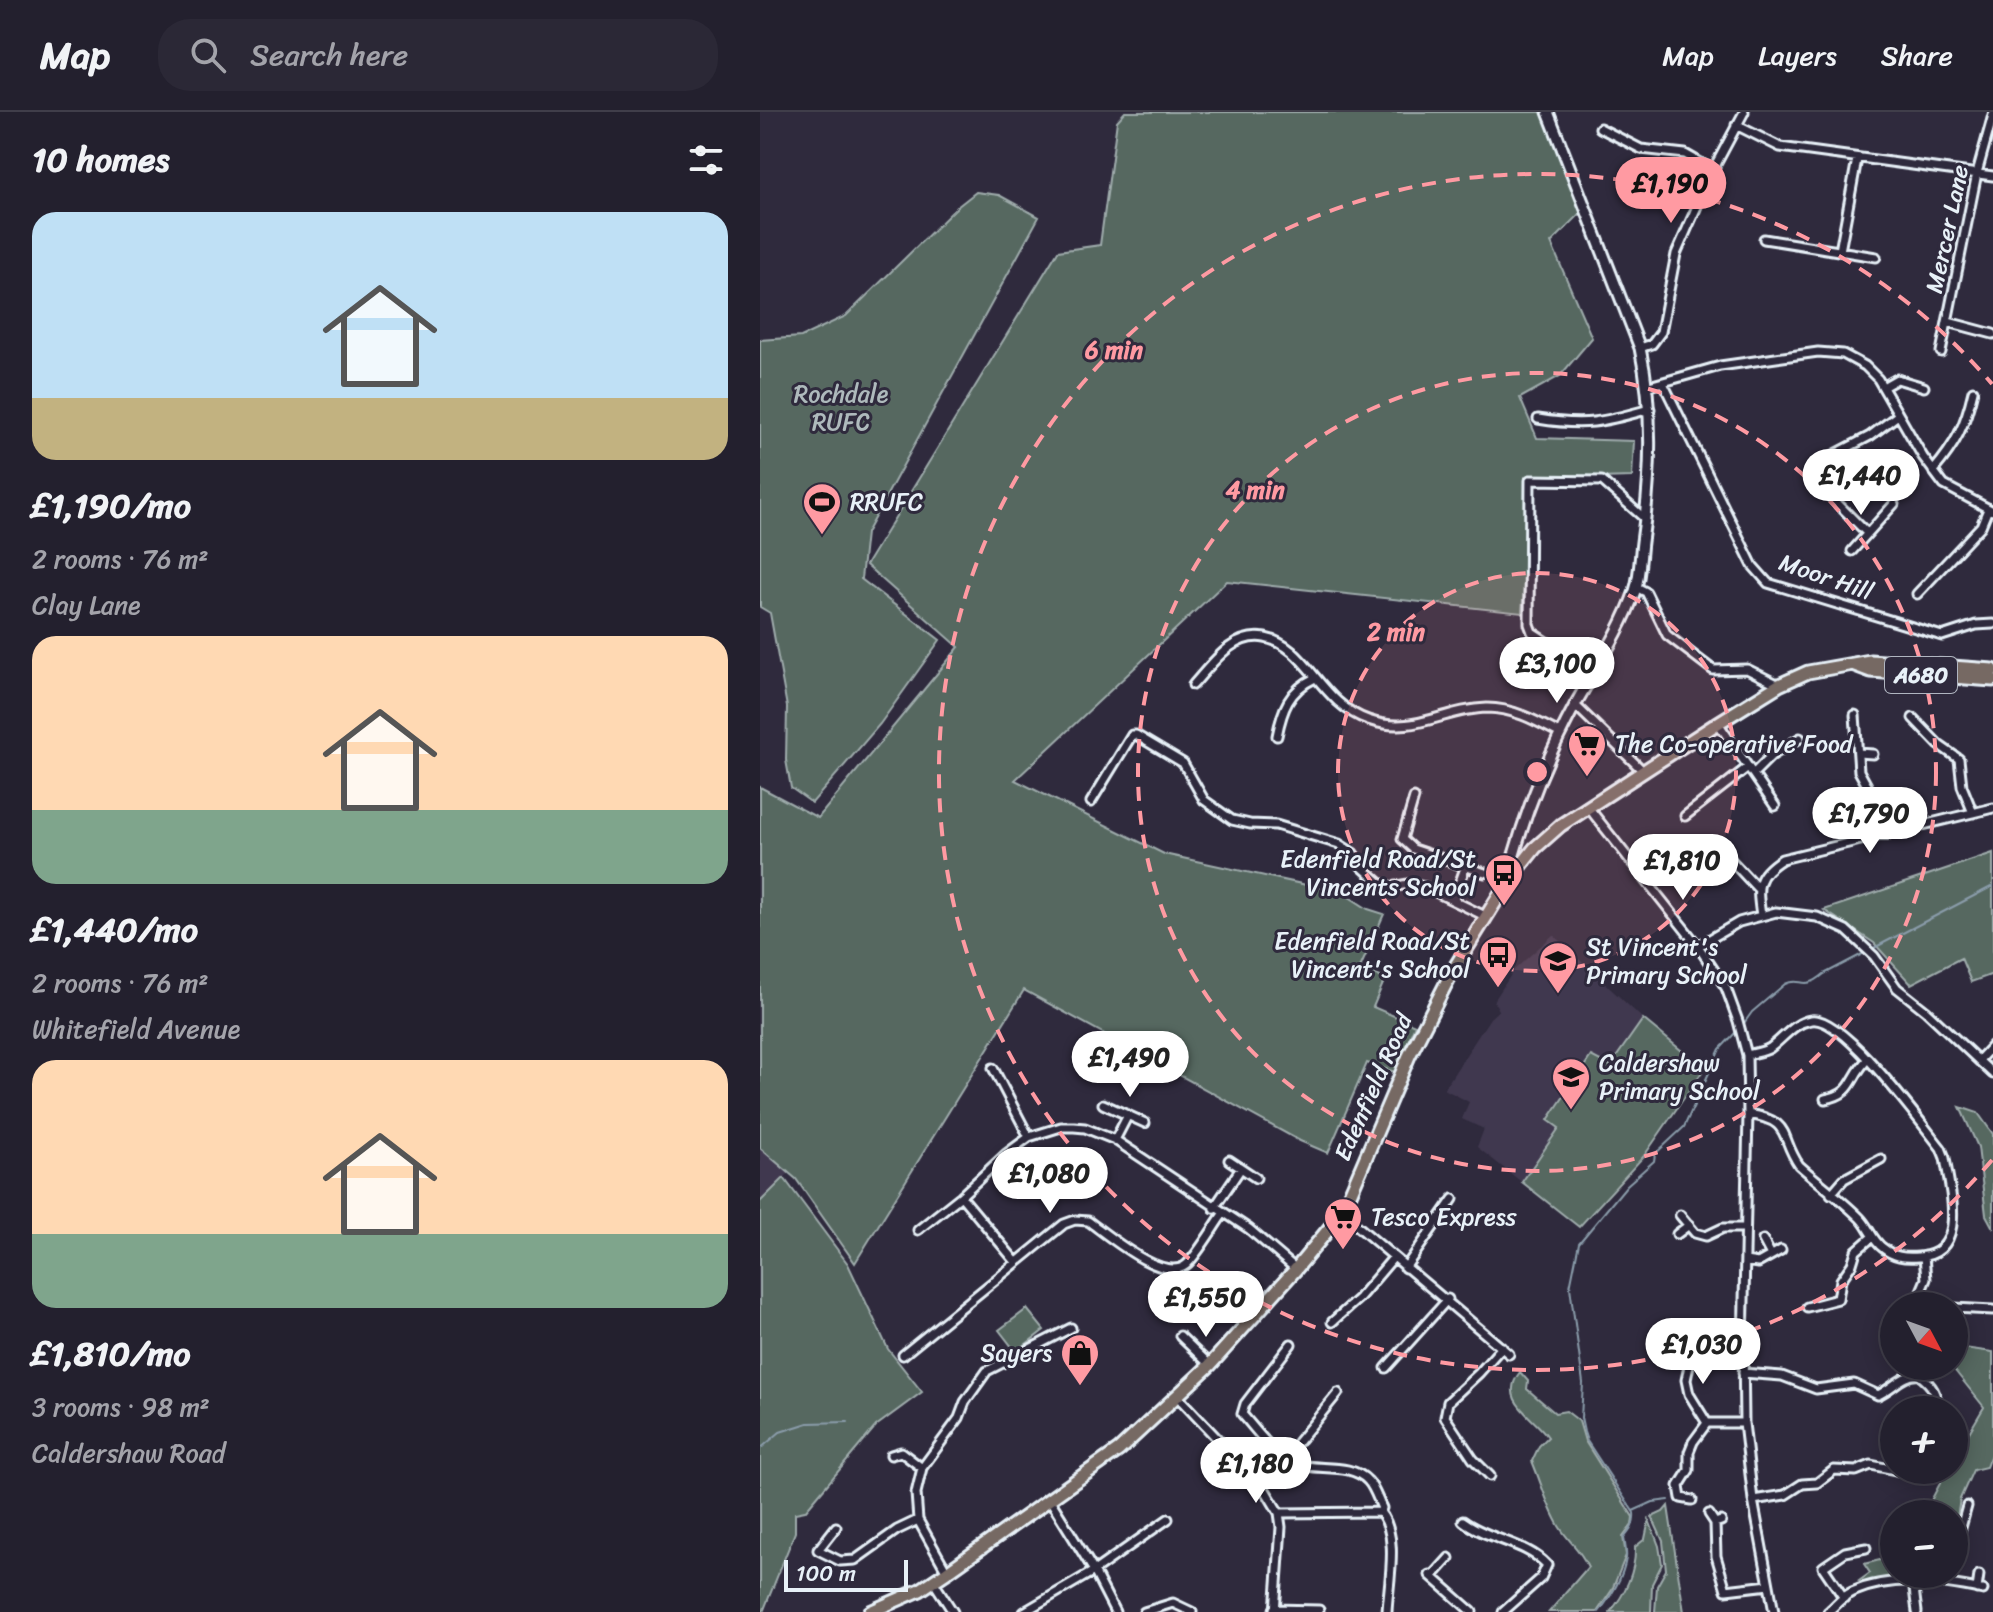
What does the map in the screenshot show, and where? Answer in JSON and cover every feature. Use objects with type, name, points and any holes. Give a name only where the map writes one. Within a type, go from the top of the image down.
[{"type":"main road","name":"Edenfield Road","points":[[870,1612],[947,1572],[1119,1450],[1210,1365],[1296,1269],[1342,1213],[1415,1044],[1485,916],[1535,848],[1561,825],[1587,805],[1779,685],[1808,672],[1850,664],[1871,671],[1993,670]]},
{"type":"main road","name":"Edenfield Road","points":[[1951,672],[1993,680]]},
{"type":"street","points":[[1507,883],[1537,787],[1575,705],[1621,624],[1636,587],[1645,519],[1650,409],[1649,386],[1640,348],[1548,112]]},
{"type":"street","points":[[1640,348],[1652,344],[1661,332],[1676,254],[1713,170],[1744,112]]},
{"type":"street","name":"Mercer Lane","points":[[1941,352],[1977,173],[1993,115]]},
{"type":"street","points":[[1736,125],[1780,147],[1993,176]]},
{"type":"street","points":[[1600,128],[1641,149],[1685,154],[1713,170]]},
{"type":"street","points":[[1840,251],[1857,159]]},
{"type":"street","points":[[1764,239],[1876,257]]},
{"type":"street","points":[[1948,322],[1993,334]]},
{"type":"street","points":[[1649,386],[1720,366],[1818,352],[1843,354],[1865,366],[1883,387],[1944,485],[1991,510],[1981,526],[1917,594]]},
{"type":"street","points":[[1883,387],[1897,379],[1924,387]]},
{"type":"street","name":"Moor Hill","points":[[1663,383],[1753,566],[1768,583],[1942,636],[1976,625],[1993,624]]},
{"type":"street","points":[[1933,471],[1953,447],[1966,420],[1973,391]]},
{"type":"street","points":[[1538,419],[1572,425],[1598,424],[1650,409]]},
{"type":"street","points":[[1867,533],[1822,488],[1819,474],[1826,459],[1870,436],[1898,415]]},
{"type":"street","points":[[1594,673],[1532,632],[1529,624],[1530,480],[1602,481],[1645,519]]},
{"type":"street","points":[[1852,551],[1894,504]]},
{"type":"street","points":[[1636,587],[1646,592],[1667,635],[1713,670],[1747,669],[1779,685]]},
{"type":"street","points":[[1193,685],[1226,649],[1240,641],[1264,638],[1285,645],[1347,711],[1386,725],[1415,725],[1475,709],[1491,708],[1527,717],[1561,734]]},
{"type":"street","points":[[1277,736],[1285,704],[1298,689],[1315,678]]},
{"type":"street","points":[[1575,705],[1642,770]]},
{"type":"street","points":[[1855,715],[1859,771],[1881,811],[1887,835]]},
{"type":"street","points":[[1913,718],[1939,745],[1959,759],[1962,786],[1973,813]]},
{"type":"street","points":[[1718,723],[1775,806]]},
{"type":"street","points":[[1091,802],[1132,735],[1136,735],[1183,763],[1204,800],[1232,820],[1276,825],[1339,844],[1353,853],[1362,867],[1380,883],[1392,887],[1408,884],[1425,887],[1485,916]]},
{"type":"street","points":[[1685,816],[1800,738]]},
{"type":"street","points":[[1858,753],[1873,754]]},
{"type":"street","points":[[1414,798],[1402,839],[1413,849],[1485,873]]},
{"type":"street","points":[[1587,805],[1698,946],[1726,988],[1747,1055],[1744,1423],[1753,1500],[1774,1612]]},
{"type":"street","points":[[1761,916],[1757,888],[1766,869],[1782,859],[1993,808]]},
{"type":"street","points":[[1520,834],[1535,848]]},
{"type":"street","points":[[1681,857],[1690,872],[1707,855],[1728,857],[1757,888]]},
{"type":"street","points":[[1454,899],[1465,868]]},
{"type":"street","points":[[1698,946],[1739,922],[1776,912],[1817,917],[1846,930],[1874,956],[1897,988],[1993,1074]]},
{"type":"street","points":[[1747,1055],[1768,1050],[1800,1023],[1816,1019],[1833,1026],[1868,1059],[1941,1148],[1945,1158],[1952,1232],[1937,1251],[1924,1256],[1903,1258],[1892,1254],[1872,1237],[1861,1219],[1799,1165],[1792,1156],[1787,1137],[1776,1122],[1768,1117],[1748,1114]]},
{"type":"street","points":[[1979,1060],[1993,1045]]},
{"type":"street","points":[[1825,1099],[1842,1095],[1868,1059]]},
{"type":"street","points":[[993,1068],[1029,1137]]},
{"type":"street","points":[[1103,1104],[1145,1123]]},
{"type":"street","points":[[1115,1140],[1128,1115]]},
{"type":"street","points":[[918,1230],[1029,1137],[1061,1127],[1085,1128],[1115,1140],[1249,1229],[1296,1269]]},
{"type":"street","points":[[1831,1194],[1844,1179],[1881,1159]]},
{"type":"street","points":[[1229,1160],[1256,1178]]},
{"type":"street","points":[[1869,1166],[1873,1175]]},
{"type":"street","points":[[1214,1208],[1241,1168]]},
{"type":"street","points":[[961,1196],[1016,1262]]},
{"type":"street","points":[[1405,1268],[1453,1199]]},
{"type":"street","points":[[1342,1213],[1405,1268],[1448,1299],[1509,1354]]},
{"type":"street","points":[[903,1355],[1064,1224],[1075,1220],[1088,1221],[1156,1267],[1173,1271],[1186,1265],[1223,1214]]},
{"type":"street","points":[[1680,1215],[1695,1233],[1706,1236],[1723,1228],[1745,1228]]},
{"type":"street","points":[[1677,1234],[1689,1225]]},
{"type":"street","points":[[1838,1299],[1841,1280],[1852,1264],[1856,1251],[1872,1237]]},
{"type":"street","points":[[1763,1240],[1771,1255]]},
{"type":"street","points":[[1745,1261],[1758,1263],[1781,1250]]},
{"type":"street","points":[[1921,1292],[1926,1279],[1924,1256]]},
{"type":"street","points":[[1332,1322],[1359,1298],[1393,1258]]},
{"type":"street","points":[[1386,1368],[1448,1299]]},
{"type":"street","points":[[1807,1307],[1838,1299],[1846,1304]]},
{"type":"street","points":[[1968,1309],[1993,1310]]},
{"type":"street","points":[[947,1572],[918,1520],[916,1493],[922,1468],[959,1418],[965,1402],[987,1371],[1071,1328]]},
{"type":"street","points":[[1692,1330],[1686,1380],[1689,1394],[1707,1423]]},
{"type":"street","points":[[1180,1336],[1210,1365]]},
{"type":"street","points":[[1291,1344],[1242,1409],[1242,1414],[1285,1458],[1299,1465],[1350,1471],[1367,1480],[1382,1508],[1380,1512],[1386,1521],[1392,1557],[1387,1612]]},
{"type":"street","points":[[1490,1476],[1473,1459],[1445,1417],[1448,1402],[1502,1347]]},
{"type":"street","points":[[1743,1373],[1782,1376],[1816,1389],[1854,1384],[1878,1400],[1880,1398]]},
{"type":"street","points":[[1883,1396],[1906,1377],[1919,1375],[1931,1385],[1937,1396]]},
{"type":"street","points":[[1285,1458],[1338,1393]]},
{"type":"street","points":[[1177,1396],[1264,1488],[1279,1513],[1281,1527],[1274,1611],[1319,1610]]},
{"type":"street","points":[[1707,1423],[1744,1423]]},
{"type":"street","points":[[1692,1500],[1681,1498],[1679,1486],[1689,1470],[1689,1452],[1693,1442],[1707,1423]]},
{"type":"street","points":[[891,1455],[901,1452],[922,1468]]},
{"type":"street","points":[[1753,1500],[1785,1495],[1802,1484],[1817,1483],[1834,1470],[1856,1471],[1871,1465],[1880,1467]]},
{"type":"street","points":[[1050,1500],[1094,1571],[1115,1612]]},
{"type":"street","points":[[1279,1513],[1380,1512]]},
{"type":"street","points":[[1709,1514],[1718,1522],[1716,1556],[1726,1594],[1769,1585]]},
{"type":"street","points":[[1024,1612],[1094,1571],[1168,1519]]},
{"type":"street","points":[[836,1527],[818,1550],[840,1561],[855,1560],[897,1530],[918,1520]]},
{"type":"street","points":[[1463,1521],[1473,1529],[1536,1555],[1547,1565],[1541,1578],[1505,1611]]},
{"type":"street","points":[[1844,1598],[1821,1564],[1845,1552],[1866,1548]]},
{"type":"street","points":[[1449,1558],[1431,1576],[1472,1612]]},
{"type":"street","points":[[1968,1585],[1980,1589],[1979,1575]]},
{"type":"street","points":[[933,1581],[953,1612]]},
{"type":"street","points":[[1828,1612],[1850,1593],[1880,1585]]},
{"type":"street","points":[[1914,1588],[1917,1612]]},
{"type":"street","points":[[1144,1612],[1173,1603],[1192,1612]]},
{"type":"shaded area","name":"Caldershaw Primary School","points":[[1553,935],[1643,1019],[1704,1069],[1644,1156],[1579,1227],[1477,1147],[1484,1129],[1462,1119],[1469,1102],[1444,1089],[1490,1018],[1499,1010],[1494,1001],[1514,970]]},
{"type":"shaded area","points":[[760,1148],[789,1173],[760,1202]]},
{"type":"green space","points":[[1125,112],[1544,112],[1582,212],[1551,243],[1592,338],[1560,376],[1520,398],[1537,438],[1634,441],[1632,477],[1526,480],[1528,527],[1522,613],[1227,581],[1015,780],[1164,854],[1343,893],[1368,909],[1384,914],[1360,968],[1385,979],[1373,1007],[1415,1025],[1395,1072],[1367,1063],[1328,1153],[1300,1141],[1024,990],[855,1263],[796,1179],[760,1148],[760,787],[818,818],[959,647],[866,565],[1058,251],[1100,245],[1117,121]]},
{"type":"green space","name":"Rochdale RUFC","points":[[976,192],[999,195],[1039,217],[866,533],[861,579],[940,640],[880,724],[812,803],[791,788],[786,760],[787,707],[770,613],[760,607],[760,340],[801,337],[846,316]]},
{"type":"green space","points":[[1993,853],[1993,974],[1971,982],[1961,958],[1911,984],[1874,943],[1824,910]]},
{"type":"green space","points":[[1643,1019],[1704,1069],[1644,1156],[1579,1227],[1522,1182],[1559,1128],[1548,1120],[1591,1056],[1610,1066]]},
{"type":"green space","points":[[1960,1107],[1978,1113],[1993,1134],[1993,1228],[1986,1215],[1978,1147]]},
{"type":"green space","points":[[784,1178],[848,1264],[888,1349],[922,1392],[876,1426],[805,1511],[795,1513],[795,1532],[763,1612],[760,1612],[760,1202]]},
{"type":"green space","points":[[1027,1309],[1044,1330],[1016,1352],[999,1330]]},
{"type":"green space","points":[[1968,1349],[1993,1352],[1993,1449],[1986,1467],[1973,1470],[1968,1481],[1968,1434],[1984,1407],[1962,1380],[1968,1380]]},
{"type":"green space","points":[[1520,1372],[1528,1381],[1527,1389],[1555,1413],[1566,1411],[1579,1421],[1585,1441],[1633,1517],[1632,1525],[1623,1537],[1626,1555],[1612,1590],[1597,1612],[1549,1612],[1588,1567],[1555,1518],[1532,1461],[1539,1446],[1548,1437],[1515,1400],[1514,1382]]},
{"type":"green space","points":[[1940,1484],[1967,1484],[1960,1500],[1931,1500]]},
{"type":"green space","points":[[1668,1506],[1684,1612],[1655,1612],[1657,1586],[1666,1570],[1663,1541],[1652,1517]]},
{"type":"green space","points":[[1649,1520],[1662,1564],[1652,1584],[1651,1612],[1610,1612],[1628,1582],[1635,1547],[1645,1539]]},
{"type":"green space","points":[[1880,1560],[1880,1580],[1859,1581],[1870,1573],[1864,1564]]},
{"type":"waterway","points":[[1742,1026],[1752,1012],[1785,984],[1811,982],[1993,886]]},
{"type":"waterway","points":[[1599,1612],[1622,1573],[1626,1556],[1624,1538],[1632,1527],[1634,1513],[1587,1441],[1581,1418],[1583,1383],[1570,1287],[1579,1243],[1627,1185],[1654,1161],[1655,1154],[1684,1127],[1720,1049],[1737,1031]]},
{"type":"waterway","points":[[760,1449],[780,1432],[808,1423],[848,1422]]},
{"type":"waterway","points":[[1633,1511],[1653,1502],[1669,1500]]},
{"type":"place","name":"RRUFC","points":[[822,536]]},
{"type":"place","name":"The Co-operative Food","points":[[1587,778]]},
{"type":"place","name":"Edenfield Road/St Vincents School","points":[[1504,907]]},
{"type":"place","name":"Edenfield Road/St Vincent's School","points":[[1498,989]]},
{"type":"place","name":"St Vincent's Primary School","points":[[1558,995]]},
{"type":"place","name":"Caldershaw Primary School","points":[[1571,1111]]},
{"type":"place","name":"Tesco Express","points":[[1343,1251]]},
{"type":"place","name":"Sayers","points":[[1080,1387]]}]
